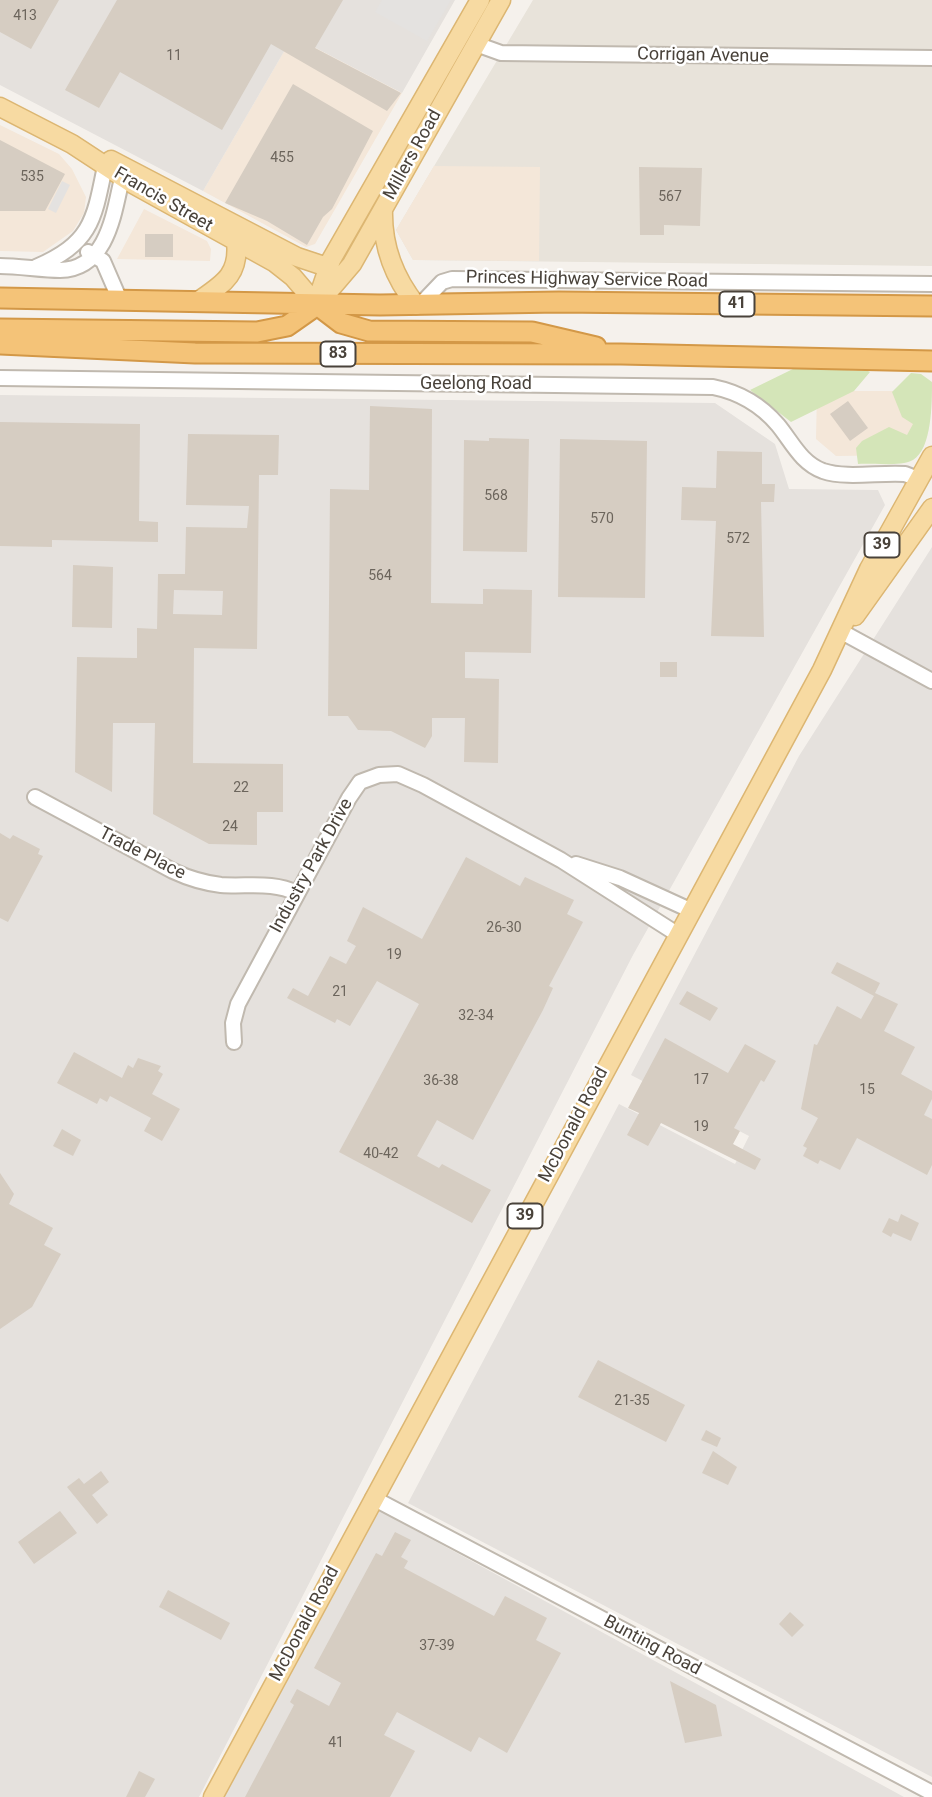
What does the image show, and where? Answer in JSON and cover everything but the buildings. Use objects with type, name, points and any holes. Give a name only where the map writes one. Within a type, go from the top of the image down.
[{"type":"highway","points":[[0,298],[418,305]]},
{"type":"highway","points":[[0,329],[257,332],[287,326],[317,304]]},
{"type":"highway","points":[[317,304],[341,323],[369,331],[532,332],[621,354]]},
{"type":"highway","name":"41","points":[[418,305],[926,308]]},
{"type":"highway","name":"Geelong Road","points":[[0,344],[207,353],[621,354],[929,364]]},
{"type":"main road","name":"Millers Road","points":[[317,304],[327,267],[480,0]]},
{"type":"main road","name":"Millers Road","points":[[317,304],[347,271],[501,0]]},
{"type":"main road","points":[[0,107],[208,218],[297,257],[327,267]]},
{"type":"main road","points":[[366,200],[383,210],[384,242],[395,275],[418,305]]},
{"type":"main road","name":"Francis Street","points":[[208,218],[236,241],[279,265],[317,304]]},
{"type":"main road","points":[[197,302],[222,284],[232,272],[237,261],[236,241]]},
{"type":"main road","name":"McDonald Road","points":[[213,1797],[840,635],[869,569],[925,482],[932,456]]},
{"type":"main road","name":"McDonald Road","points":[[840,635],[884,579],[932,508]]},
{"type":"street","name":"Corrigan Avenue","points":[[476,44],[501,53],[932,58]]},
{"type":"street","points":[[36,267],[68,250],[92,224],[115,169]]},
{"type":"street","points":[[0,265],[66,270],[94,254],[109,233],[115,169]]},
{"type":"street","points":[[68,250],[94,254],[107,266],[118,298]]},
{"type":"street","name":"Princes Highway Service Road","points":[[418,305],[442,282],[452,279],[932,284]]},
{"type":"street","name":"Geelong Road","points":[[0,379],[713,387],[740,396],[759,407],[779,427],[802,457],[820,470],[905,474],[925,482]]},
{"type":"street","points":[[840,635],[932,681]]},
{"type":"street","name":"Industry Park Drive","points":[[234,1042],[233,1023],[238,1004],[349,797],[360,782],[379,775],[398,774],[423,785],[561,860],[677,934]]},
{"type":"street","name":"Trade Place","points":[[35,797],[173,872],[220,885],[275,885],[297,893]]},
{"type":"street","name":"Industry Park Drive","points":[[561,860],[620,878],[690,910]]},
{"type":"street","name":"Bunting Road","points":[[373,1498],[932,1793]]},
{"type":"shaded area","points":[[0,0],[455,0],[402,93],[293,36],[203,191],[0,85]]},
{"type":"shaded area","points":[[382,0],[451,0],[427,41],[375,12]]},
{"type":"shaded area","points":[[533,0],[932,0],[932,266],[413,260],[396,230]]},
{"type":"shaded area","points":[[293,36],[402,93],[315,244],[306,247],[203,191]]},
{"type":"shaded area","points":[[0,125],[59,154],[72,169],[86,197],[84,213],[73,231],[43,252],[0,251]]},
{"type":"shaded area","points":[[434,166],[540,167],[539,261],[413,260],[396,230]]},
{"type":"shaded area","points":[[62,181],[70,185],[56,213],[48,209]]},
{"type":"shaded area","points":[[144,209],[207,241],[211,249],[210,261],[117,259]]},
{"type":"shaded area","points":[[817,391],[919,391],[911,455],[836,456],[816,439]]},
{"type":"shaded area","points":[[0,395],[715,403],[775,444],[789,489],[878,490],[885,505],[633,955],[199,1797],[0,1797]]},
{"type":"shaded area","points":[[932,547],[932,1777],[408,1503],[619,1104],[735,1164],[749,1136],[631,1075],[799,756]]},
{"type":"shaded area","points":[[369,1505],[904,1797],[213,1797]]},
{"type":"green space","points":[[795,368],[870,372],[854,391],[791,422],[750,390]]},
{"type":"green space","points":[[911,373],[921,374],[932,382],[930,425],[924,446],[913,460],[901,463],[858,464],[856,448],[862,441],[889,427],[907,435],[913,424],[902,417],[892,392]]}]
